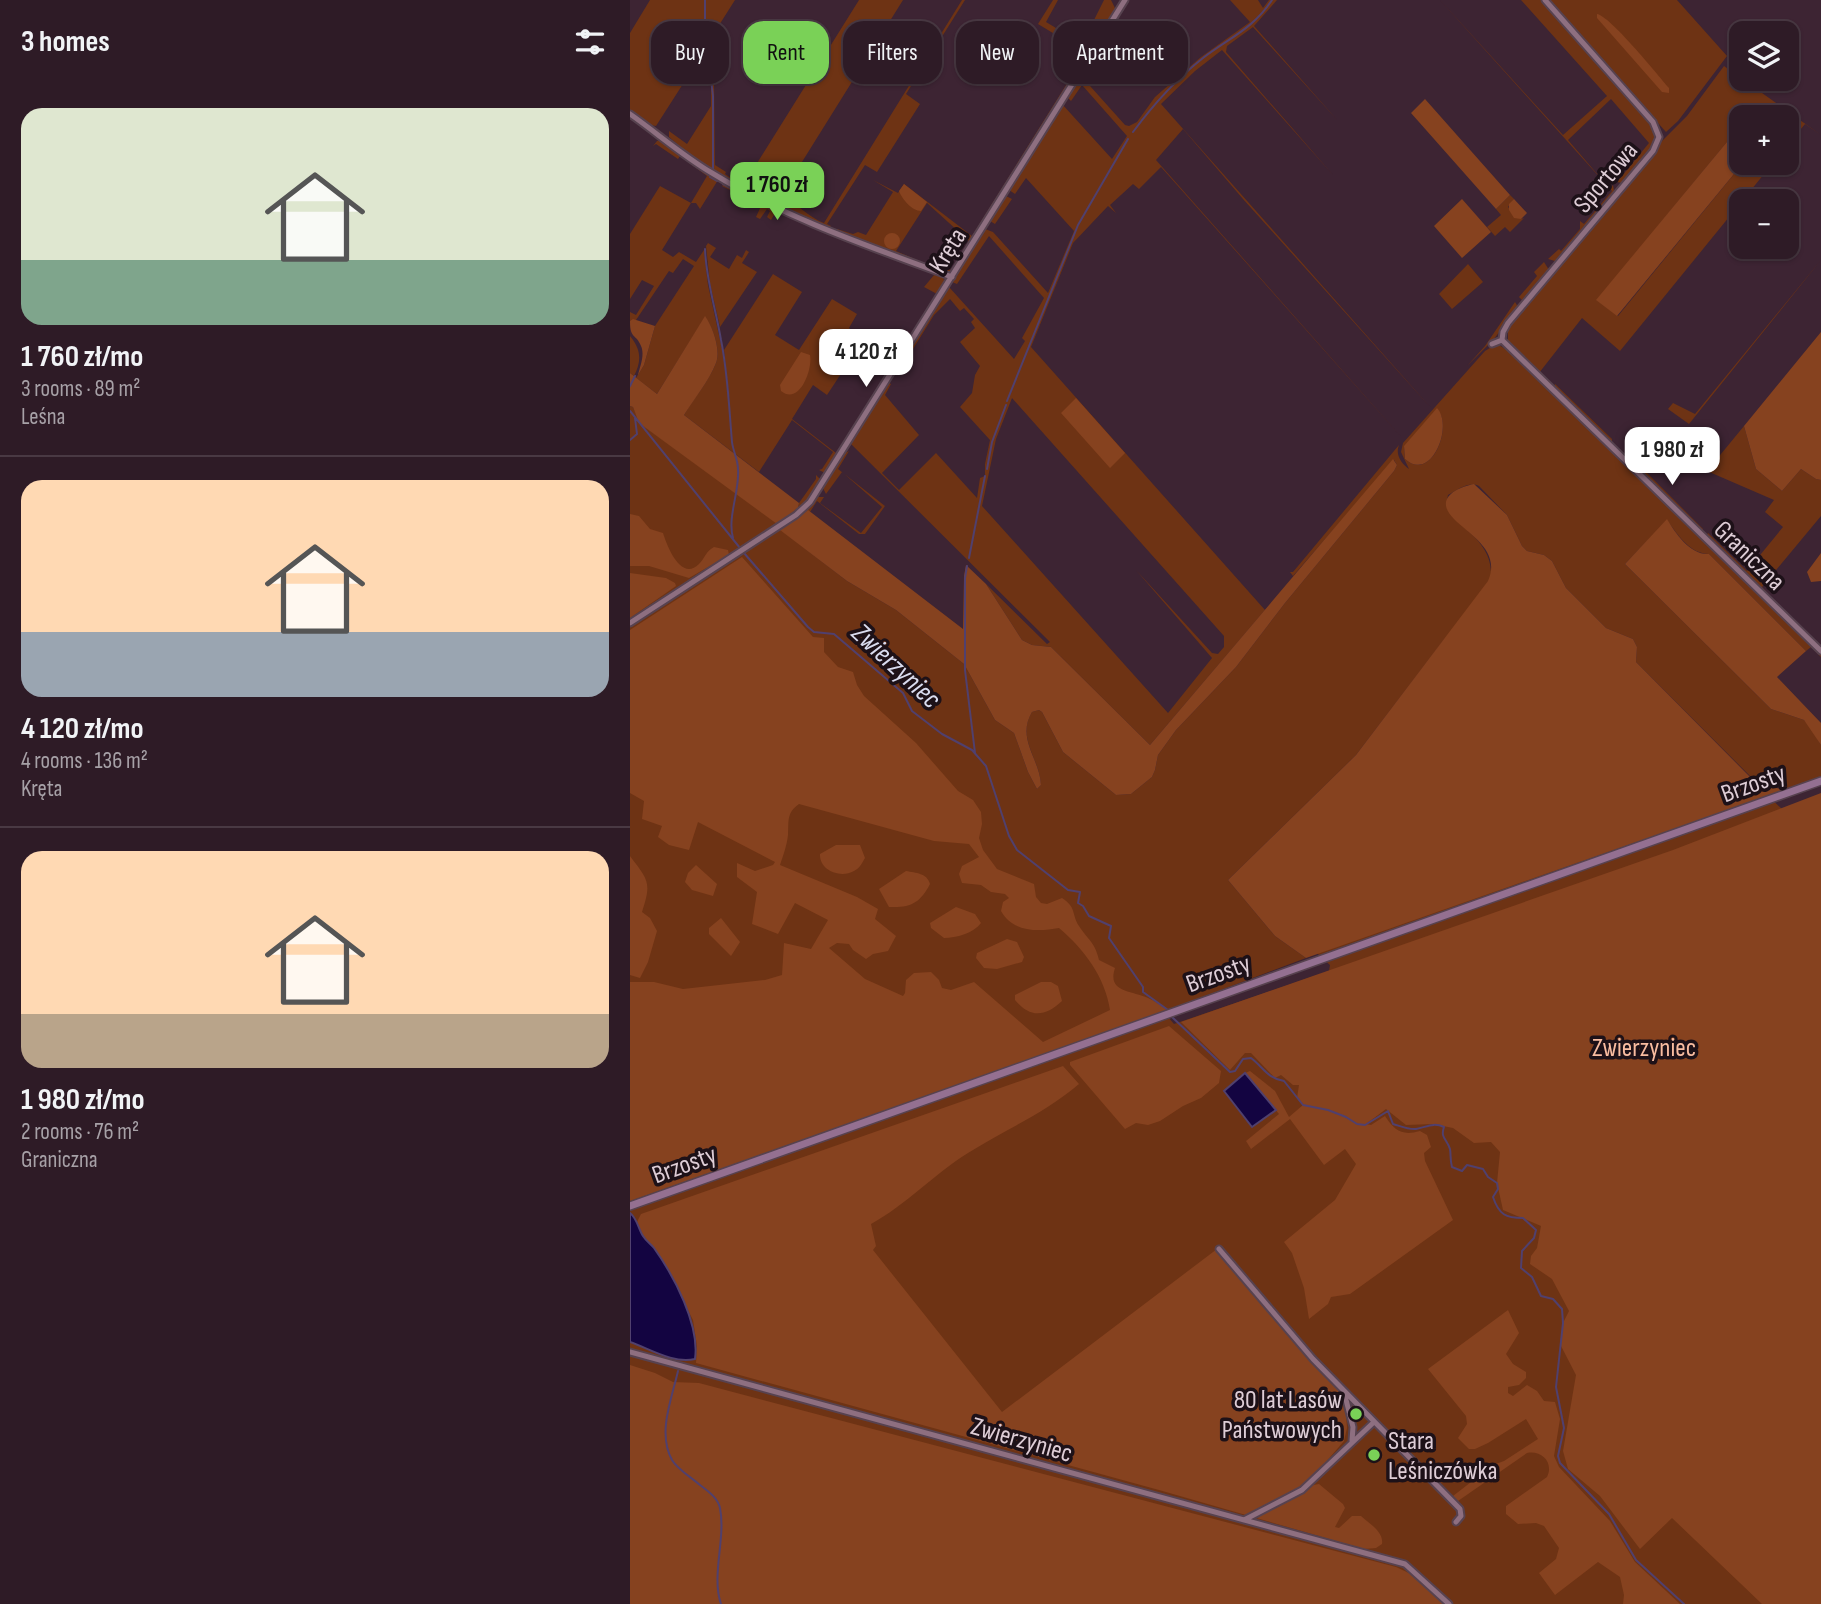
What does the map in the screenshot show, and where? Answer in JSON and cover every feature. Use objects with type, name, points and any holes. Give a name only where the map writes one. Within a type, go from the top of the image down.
[{"type":"street","name":"Kręta","points":[[630,623],[738,554],[796,515],[810,502],[1125,0]]},
{"type":"street","name":"Sportowa","points":[[1502,340],[1508,323],[1654,151],[1659,137],[1653,122],[1545,0]]},
{"type":"street","points":[[630,114],[704,168],[751,195],[830,232],[952,277]]},
{"type":"street","points":[[1492,344],[1502,340]]},
{"type":"street","name":"Graniczna","points":[[1502,340],[1821,651]]},
{"type":"street","name":"Brzosty","points":[[630,1206],[1821,781]]},
{"type":"street","points":[[1219,1249],[1344,1392],[1460,1508],[1461,1516],[1456,1522]]},
{"type":"street","name":"Zwierzyniec","points":[[630,1352],[1405,1564],[1449,1604]]},
{"type":"street","points":[[1344,1392],[1353,1427],[1352,1441]]},
{"type":"street","points":[[1244,1520],[1302,1490],[1374,1422]]},
{"type":"green space","points":[[650,0],[735,0],[722,21],[651,21],[651,84],[683,84],[656,126],[650,125],[630,111],[630,33]]},
{"type":"green space","points":[[859,0],[903,0],[890,21],[846,21]]},
{"type":"green space","points":[[962,0],[965,0],[942,37]]},
{"type":"green space","points":[[1053,0],[1058,0],[1046,22],[1053,26],[1053,33],[1039,22]]},
{"type":"green space","points":[[1104,0],[1111,0],[1116,10],[1109,21],[1094,21]]},
{"type":"green space","points":[[1230,0],[1258,0],[1263,8],[1269,0],[1277,0],[1254,26],[1338,121],[1253,27],[1227,46],[1226,52],[1333,175],[1222,50],[1188,78],[1188,68],[1250,22]]},
{"type":"green space","points":[[1440,0],[1563,135],[1607,96],[1521,0],[1542,0],[1653,128],[1653,143],[1645,158],[1622,183],[1617,182],[1649,143],[1611,99],[1568,140],[1606,184]]},
{"type":"green space","points":[[1549,0],[1677,0],[1727,56],[1678,121],[1666,132]]},
{"type":"green space","points":[[1597,14],[1612,24],[1633,46],[1669,88],[1669,93],[1662,92],[1597,18]]},
{"type":"green space","points":[[843,26],[843,84],[851,84],[782,194],[808,214],[824,223],[910,84],[912,84],[906,94],[920,104],[877,172],[865,165],[827,224],[831,226],[829,228],[736,184],[737,181],[744,184],[806,84],[829,84],[829,48]]},
{"type":"green space","points":[[1724,66],[1729,70],[1729,91],[1759,91],[1779,105],[1729,105],[1729,140],[1597,300],[1618,316],[1733,175],[1763,175],[1752,189],[1729,189],[1729,217],[1620,351],[1582,318],[1539,373],[1508,342],[1508,326],[1663,140],[1687,116]]},
{"type":"green space","points":[[711,84],[714,84],[715,165],[726,172],[731,178],[730,181],[669,137],[669,131],[687,144],[711,106]]},
{"type":"green space","points":[[1069,84],[952,271],[947,272],[940,267],[951,270],[969,241],[927,203],[896,251],[931,266],[837,232],[837,229],[866,235],[893,192],[873,180],[898,193],[904,184],[972,236]]},
{"type":"green space","points":[[1075,84],[1088,84],[1125,125],[1129,126],[1137,122],[1155,97],[1170,84],[1182,84],[1161,104],[1431,408],[1183,129],[1156,160],[1403,439],[1161,167],[1139,189],[1133,184],[1110,205],[1116,213],[1108,206],[1073,243],[1031,347],[1265,610],[1150,745],[1051,647],[1032,645],[1022,640],[986,584],[1047,644],[1050,642],[851,444],[889,383],[891,384],[885,395],[919,435],[882,473],[899,490],[936,453],[977,498],[980,478],[985,476],[990,440],[960,407],[972,393],[975,375],[980,366],[960,342],[975,328],[971,322],[974,319],[964,308],[960,311],[950,299],[934,315],[908,357],[906,356],[949,287],[1014,359],[1044,298],[989,236],[957,284],[952,282],[985,229],[993,232],[1048,293],[1074,231],[1026,178],[1015,194],[1009,190],[1062,104],[1112,159],[1127,136],[1082,85],[1071,101],[1067,97]],"holes":[[[1012,398],[1224,636],[1224,647],[1218,654],[1212,653],[1136,570],[1212,658],[1168,713],[982,506],[996,439]]]},
{"type":"green space","points":[[1425,99],[1510,195],[1496,209],[1411,113]]},
{"type":"green space","points":[[1799,119],[1821,135],[1805,124],[1799,131]]},
{"type":"green space","points":[[1729,139],[1729,175],[1733,175],[1617,316],[1596,300]]},
{"type":"green space","points":[[661,140],[718,180],[700,209],[696,203],[691,203],[707,176],[680,156],[678,159],[656,144],[653,146]]},
{"type":"green space","points":[[725,183],[777,210],[771,220],[767,217],[770,211],[767,209],[760,219],[756,217],[761,206],[753,201],[750,206],[742,201],[744,197],[722,186]]},
{"type":"green space","points":[[904,184],[927,202],[921,211],[911,207],[902,198],[899,191]]},
{"type":"green space","points":[[1613,185],[1614,191],[1555,261],[1548,259],[1559,249],[1561,251],[1580,229],[1580,221],[1584,224],[1612,191],[1610,189]]},
{"type":"green space","points":[[660,186],[691,203],[662,250],[673,257],[679,252],[696,262],[704,250],[730,405],[724,350],[773,274],[802,292],[775,335],[799,350],[832,299],[857,314],[849,328],[857,335],[855,343],[858,348],[827,395],[813,385],[792,419],[836,453],[937,294],[924,287],[934,275],[943,277],[945,283],[827,474],[819,470],[833,452],[792,420],[759,472],[684,415],[716,363],[718,352],[715,339],[705,317],[657,394],[636,378],[644,365],[655,326],[694,266],[683,259],[673,273],[669,271],[636,320],[630,321],[630,312],[636,315],[654,286],[642,280],[630,299],[630,234]]},
{"type":"green space","points":[[1510,195],[1514,199],[1508,207],[1521,219],[1524,218],[1510,232],[1505,227],[1495,236],[1487,227],[1501,215],[1496,209]]},
{"type":"green space","points":[[1006,196],[1012,199],[995,224],[990,221]]},
{"type":"green space","points":[[1462,199],[1491,232],[1462,258],[1434,226]]},
{"type":"green space","points":[[1514,199],[1527,213],[1521,219],[1514,218],[1509,210],[1509,204]]},
{"type":"green space","points":[[892,233],[900,241],[892,249],[884,241]]},
{"type":"green space","points":[[708,243],[716,248],[710,257],[729,269],[737,255],[742,258],[746,250],[749,252],[742,263],[757,272],[720,327],[710,284],[706,246]]},
{"type":"green space","points":[[1821,260],[1689,424],[1668,409],[1673,403],[1695,414]]},
{"type":"green space","points":[[1544,262],[1549,270],[1522,300],[1519,297],[1537,276],[1534,272]]},
{"type":"green space","points":[[1468,264],[1483,282],[1452,309],[1439,294]]},
{"type":"green space","points":[[1515,302],[1518,307],[1494,339],[1467,366],[1485,346]]},
{"type":"green space","points":[[705,316],[715,339],[718,352],[716,363],[684,415],[799,503],[798,508],[777,524],[639,423],[633,407],[630,406],[630,373],[657,394]]},
{"type":"green space","points":[[633,319],[655,326],[644,365],[638,375],[642,349],[631,331],[630,321]]},
{"type":"green space","points":[[1821,332],[1821,480],[1801,469],[1782,491],[1756,469],[1744,426]]},
{"type":"green space","points":[[630,336],[639,355],[634,376],[630,373]]},
{"type":"green space","points":[[1499,345],[1821,655],[1811,647],[1806,651],[1709,554],[1696,551],[1667,520],[1625,564],[1771,709],[1804,720],[1810,726],[1821,745],[1821,778],[1785,790],[1759,785],[1636,662],[1637,647],[1633,639],[1606,628],[1566,588],[1552,561],[1544,555],[1527,551],[1522,546],[1507,515],[1479,486],[1467,485],[1448,495],[1451,513],[1482,547],[1491,571],[1508,547],[1784,811],[1821,796],[1821,1604],[630,1604],[630,406],[640,423],[777,523],[798,508],[816,475],[822,481],[800,509],[737,550],[742,555],[799,516],[817,497],[824,497],[820,503],[861,533],[882,507],[844,473],[885,506],[865,534],[859,534],[817,501],[810,512],[806,511],[781,530],[847,581],[896,610],[964,664],[995,720],[1014,733],[1037,789],[1041,785],[1040,775],[1027,731],[1032,712],[1039,710],[1063,752],[1116,795],[1131,794],[1152,777],[1158,755],[1176,730],[1236,667],[1394,471],[1397,465],[1394,460],[1293,576],[1290,572],[1293,572],[1399,445],[1400,458],[1409,469],[1401,452],[1403,443],[1485,351]],"holes":[[[1437,409],[1442,417],[1443,427],[1437,449],[1423,464],[1415,464],[1405,459],[1404,447]],[[1446,637],[1359,765],[1233,877],[1330,965],[1329,971],[1174,1024],[1156,1003],[1168,1010],[1306,958],[1275,936],[1228,880],[1356,755]]]},
{"type":"green space","points":[[801,352],[810,355],[807,377],[799,390],[788,394],[781,391],[780,385]]},
{"type":"green space","points":[[1555,384],[1612,439],[1612,443],[1554,387]]},
{"type":"green space","points":[[1076,398],[1125,453],[1110,468],[1061,413]]},
{"type":"green space","points":[[1437,408],[1442,416],[1443,427],[1437,449],[1423,464],[1415,464],[1405,459],[1404,446]]},
{"type":"green space","points":[[1744,426],[1756,469],[1782,491],[1801,469],[1821,480],[1821,516],[1762,587],[1771,597],[1706,536],[1708,533],[1747,571],[1783,527],[1765,512],[1774,500],[1707,471]]},
{"type":"green space","points":[[849,451],[838,469],[842,472],[826,494],[823,488],[845,453]]},
{"type":"green space","points":[[1393,459],[1397,465],[1394,471],[1236,667],[1176,730],[1158,755],[1152,777],[1131,794],[1116,795],[1063,752],[1039,710],[1032,712],[1027,731],[1030,749],[1040,776],[1041,785],[1037,789],[1014,733],[995,720],[964,664],[896,610],[847,581],[780,530],[808,510],[963,629],[966,565],[986,584],[1022,640],[1032,645],[1051,647],[1150,745]]},
{"type":"green space","points":[[1637,463],[1703,529],[1701,531],[1635,466]]},
{"type":"green space","points":[[1474,484],[1507,515],[1527,551],[1544,555],[1552,561],[1566,588],[1606,628],[1633,639],[1637,647],[1636,662],[1756,783],[1785,790],[1306,958],[1275,936],[1228,880],[1356,755],[1488,581],[1491,561],[1487,553],[1476,538],[1454,519],[1446,506],[1449,495]]},
{"type":"green space","points":[[630,514],[639,516],[650,529],[663,533],[676,560],[686,569],[699,564],[714,547],[728,550],[729,555],[689,578],[649,566],[630,566]]},
{"type":"green space","points":[[1667,519],[1684,542],[1696,551],[1709,554],[1806,651],[1777,677],[1821,723],[1821,745],[1804,720],[1771,709],[1625,564]]},
{"type":"green space","points":[[1821,553],[1821,581],[1811,582],[1807,572]]},
{"type":"green space","name":"Zwierzyniec","points":[[742,557],[813,637],[824,638],[824,652],[838,667],[853,672],[864,696],[916,743],[958,791],[973,800],[981,812],[979,838],[983,850],[997,869],[1034,884],[1036,897],[1041,903],[1047,904],[1062,898],[1067,902],[1099,960],[1115,968],[1113,976],[1117,986],[1151,999],[1168,1010],[630,1201],[630,982],[654,982],[683,989],[765,980],[782,975],[784,943],[811,949],[828,920],[795,903],[778,934],[752,924],[757,892],[737,877],[737,863],[755,871],[775,862],[698,822],[689,850],[669,845],[658,837],[662,826],[642,819],[644,801],[630,793],[630,630]],"holes":[[[799,804],[934,841],[969,844],[979,857],[962,866],[959,874],[962,883],[981,885],[991,892],[1005,894],[1009,898],[1003,902],[1001,911],[1012,923],[1034,930],[1059,928],[1068,936],[1085,954],[1098,975],[1110,1010],[1043,1042],[974,982],[951,990],[942,988],[931,972],[914,973],[906,980],[903,996],[865,979],[829,948],[837,943],[849,944],[866,959],[873,954],[888,951],[896,936],[875,919],[878,909],[857,897],[780,865],[787,843],[790,814]]]},
{"type":"green space","points":[[630,573],[666,578],[676,586],[630,618]]},
{"type":"green space","name":"Zwierzyniec","points":[[1821,793],[1821,1604],[1762,1604],[1672,1518],[1640,1549],[1600,1496],[1568,1469],[1563,1451],[1576,1375],[1560,1344],[1563,1323],[1569,1311],[1552,1279],[1530,1264],[1531,1256],[1537,1248],[1541,1226],[1503,1210],[1497,1183],[1500,1152],[1491,1142],[1474,1143],[1453,1128],[1433,1124],[1406,1125],[1386,1109],[1366,1124],[1371,1125],[1385,1116],[1400,1131],[1420,1131],[1427,1135],[1431,1147],[1424,1153],[1425,1161],[1453,1220],[1350,1294],[1331,1297],[1328,1304],[1309,1319],[1304,1288],[1292,1253],[1284,1242],[1335,1200],[1356,1164],[1345,1149],[1324,1165],[1290,1119],[1251,1149],[1246,1141],[1279,1114],[1245,1073],[1250,1071],[1275,1091],[1289,1117],[1303,1105],[1297,1098],[1299,1085],[1293,1085],[1281,1075],[1275,1078],[1251,1053],[1245,1053],[1230,1070],[1181,1022],[1673,850]]},
{"type":"green space","points":[[836,845],[860,845],[865,858],[858,868],[843,874],[831,872],[823,865],[820,854]]},
{"type":"green space","points":[[630,856],[647,882],[642,912],[650,918],[657,931],[640,978],[630,975]]},
{"type":"green space","points":[[696,865],[717,884],[713,896],[692,890],[685,882],[688,873]]},
{"type":"green space","points":[[906,871],[924,876],[930,884],[914,903],[889,907],[879,889]]},
{"type":"green space","points":[[956,907],[975,914],[981,923],[974,930],[944,938],[931,928],[930,923]]},
{"type":"green space","points":[[721,918],[740,942],[731,956],[709,934],[709,928]]},
{"type":"green space","points":[[1007,939],[1017,942],[1024,957],[1022,962],[997,969],[984,968],[976,958],[977,953]]},
{"type":"green space","points":[[1041,982],[1051,982],[1058,986],[1062,1001],[1044,1012],[1026,1010],[1015,1000],[1015,995]]},
{"type":"green space","points":[[1169,1026],[1221,1071],[1219,1083],[1201,1098],[1160,1121],[1148,1125],[1136,1123],[1125,1129],[1070,1062]]},
{"type":"green space","points":[[1063,1066],[1079,1084],[1039,1113],[956,1161],[871,1224],[876,1246],[873,1250],[1002,1412],[1217,1249],[1339,1391],[1346,1414],[1344,1441],[1306,1485],[1319,1484],[1343,1504],[1345,1508],[1335,1527],[1339,1528],[1352,1516],[1361,1516],[1372,1525],[1382,1540],[1382,1544],[1376,1548],[1364,1549],[696,1363],[697,1346],[693,1320],[654,1249],[643,1237],[637,1222],[641,1214]]},
{"type":"green space","points":[[1508,1310],[1519,1333],[1506,1354],[1513,1364],[1526,1372],[1526,1378],[1519,1385],[1508,1387],[1508,1393],[1513,1396],[1527,1385],[1537,1391],[1544,1401],[1555,1402],[1560,1419],[1554,1456],[1559,1467],[1610,1521],[1635,1562],[1680,1604],[1623,1604],[1620,1577],[1598,1562],[1555,1595],[1539,1573],[1556,1559],[1559,1548],[1544,1526],[1536,1523],[1518,1524],[1506,1514],[1506,1506],[1547,1477],[1548,1462],[1542,1456],[1527,1453],[1458,1501],[1453,1496],[1493,1465],[1538,1439],[1526,1419],[1488,1443],[1469,1449],[1458,1438],[1467,1424],[1466,1416],[1428,1369]]},
{"type":"green space","points":[[630,1365],[673,1382],[699,1383],[1396,1567],[1413,1575],[1446,1604],[630,1604]]},
{"type":"shaded area","points":[[1245,1073],[1276,1110],[1252,1127],[1224,1091]]},
{"type":"shaded area","points":[[630,1213],[644,1238],[662,1259],[684,1301],[694,1331],[695,1359],[670,1358],[630,1342]]},
{"type":"waterway","points":[[705,0],[705,21]]},
{"type":"waterway","points":[[1133,132],[1183,75],[1249,26],[1272,0]]},
{"type":"waterway","points":[[712,84],[713,170]]},
{"type":"waterway","points":[[1007,401],[1078,225],[1128,139]]},
{"type":"waterway","points":[[710,177],[717,181]]},
{"type":"waterway","points":[[723,184],[738,192]]},
{"type":"waterway","points":[[705,249],[723,353],[732,442],[738,466],[732,521],[733,538]]},
{"type":"waterway","name":"Zwierzyniec","points":[[630,386],[635,376]]},
{"type":"waterway","points":[[987,469],[992,442],[1006,405]]},
{"type":"waterway","name":"Zwierzyniec","points":[[630,411],[744,553],[808,627],[814,632],[834,634],[903,693],[912,711],[942,734],[972,750],[986,766],[1009,836],[1017,850],[1068,890],[1080,892],[1078,903],[1089,916],[1111,926],[1109,938],[1143,987],[1143,992],[1168,1010]]},
{"type":"waterway","points":[[630,440],[637,434],[635,418]]},
{"type":"waterway","points":[[969,558],[985,476]]},
{"type":"waterway","points":[[967,566],[965,670],[975,753]]},
{"type":"waterway","name":"Zwierzyniec","points":[[1172,1017],[1230,1072],[1235,1071],[1243,1059],[1251,1058],[1270,1075],[1284,1081],[1303,1105],[1328,1110],[1357,1124],[1365,1125],[1388,1111],[1393,1124],[1405,1128],[1416,1129],[1433,1125],[1444,1127],[1443,1134],[1450,1149],[1452,1167],[1462,1171],[1467,1165],[1483,1169],[1488,1177],[1497,1183],[1498,1189],[1493,1197],[1501,1212],[1523,1218],[1536,1230],[1534,1238],[1522,1251],[1521,1268],[1532,1277],[1541,1296],[1553,1299],[1562,1309],[1556,1387],[1564,1428],[1558,1456],[1560,1463],[1609,1514],[1636,1560],[1684,1604]]},
{"type":"waterway","points":[[678,1371],[667,1416],[668,1450],[678,1467],[709,1492],[719,1504],[721,1532],[717,1581],[721,1604]]},
{"type":"place","name":"80 lat Lasów Państwowych","points":[[1356,1414]]},
{"type":"place","name":"Stara Leśniczówka","points":[[1374,1455]]}]
